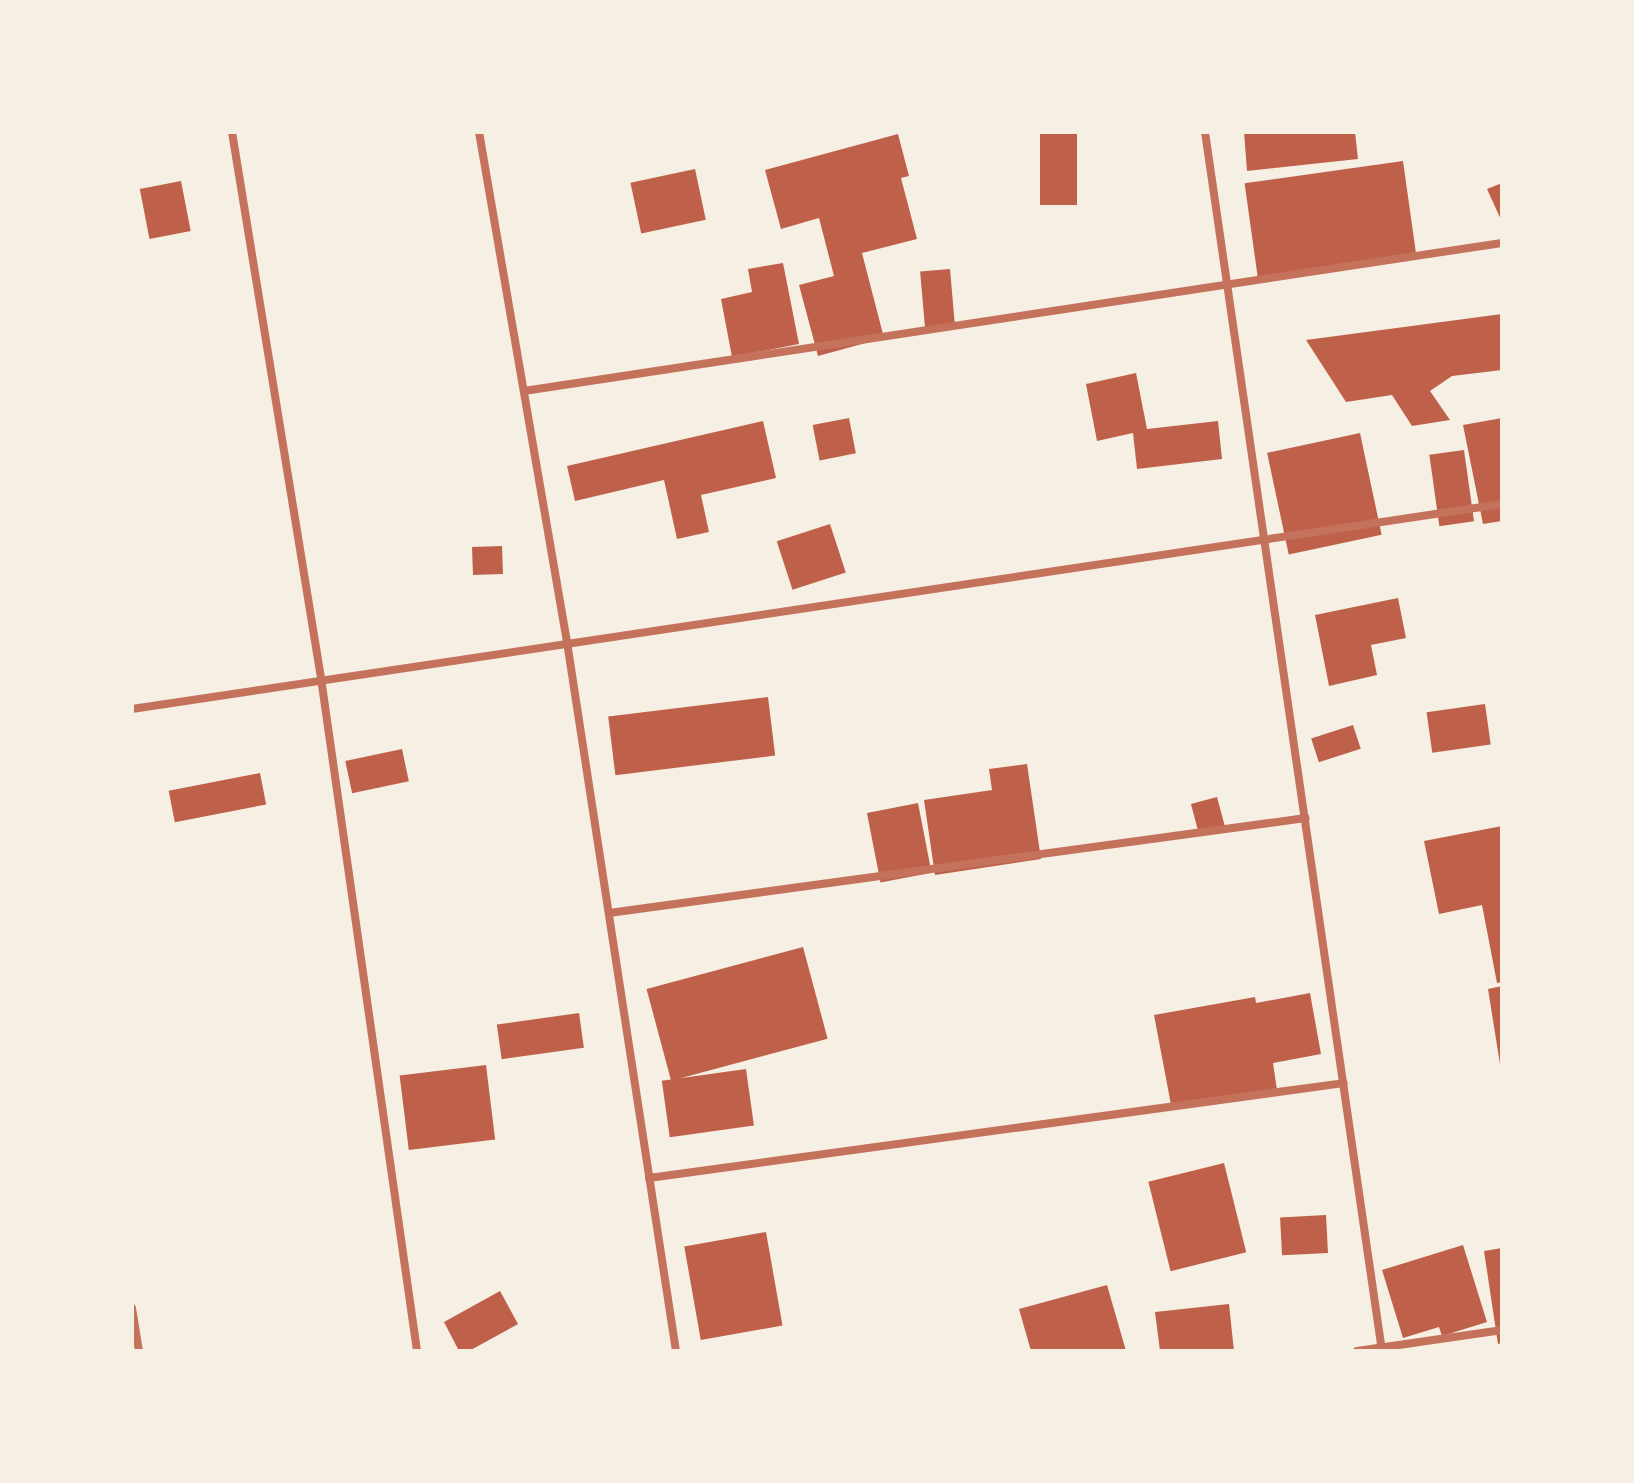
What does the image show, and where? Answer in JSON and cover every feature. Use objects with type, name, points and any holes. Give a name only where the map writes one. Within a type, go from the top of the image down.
[{"type":"street","points":[[232,132],[321,678],[417,1351]]},
{"type":"street","points":[[479,132],[567,642],[676,1351]]},
{"type":"street","points":[[1205,132],[1382,1349]]},
{"type":"street","points":[[524,391],[1502,243]]},
{"type":"street","points":[[132,709],[321,678],[1502,504]]},
{"type":"street","points":[[609,913],[1306,818]]},
{"type":"street","points":[[649,1178],[1344,1083]]},
{"type":"street","points":[[132,1308],[139,1351]]},
{"type":"street","points":[[1357,1351],[1502,1330]]},
{"type":"building","points":[[1040,132],[1077,132],[1077,205],[1040,205]]},
{"type":"building","points":[[1244,132],[1355,132],[1358,159],[1247,171]]},
{"type":"building","points":[[898,134],[909,176],[901,178],[917,239],[862,253],[884,338],[818,356],[799,285],[834,276],[819,218],[781,229],[765,170]]},
{"type":"building","points":[[1403,161],[1416,257],[1258,279],[1245,183]]},
{"type":"building","points":[[695,169],[706,220],[641,234],[630,183]]},
{"type":"building","points":[[181,181],[191,231],[150,239],[140,189]]},
{"type":"building","points":[[1502,183],[1502,222],[1487,189]]},
{"type":"building","points":[[783,263],[799,344],[732,357],[721,299],[752,292],[748,269]]},
{"type":"building","points":[[950,269],[955,326],[925,328],[920,272]]},
{"type":"building","points":[[1502,314],[1502,370],[1452,376],[1430,391],[1450,420],[1412,426],[1392,395],[1346,402],[1306,340]]},
{"type":"building","points":[[1136,373],[1147,429],[1218,421],[1222,459],[1137,469],[1133,433],[1097,441],[1086,384]]},
{"type":"building","points":[[849,418],[856,453],[820,460],[813,425]]},
{"type":"building","points":[[1502,418],[1502,521],[1483,524],[1463,425]]},
{"type":"building","points":[[763,421],[776,478],[701,495],[709,532],[677,539],[664,480],[575,501],[567,466]]},
{"type":"building","points":[[1360,433],[1382,535],[1289,554],[1267,453]]},
{"type":"building","points":[[1464,450],[1474,521],[1439,526],[1429,455]]},
{"type":"building","points":[[830,524],[846,573],[793,590],[777,541]]},
{"type":"building","points":[[502,546],[503,574],[473,575],[472,547]]},
{"type":"building","points":[[1398,598],[1406,638],[1371,645],[1377,675],[1329,686],[1315,615]]},
{"type":"building","points":[[768,697],[775,756],[615,775],[608,717]]},
{"type":"building","points":[[1485,704],[1491,745],[1432,753],[1427,712]]},
{"type":"building","points":[[1353,725],[1361,749],[1319,762],[1311,739]]},
{"type":"building","points":[[402,749],[409,781],[352,793],[345,761]]},
{"type":"building","points":[[1027,764],[1041,859],[935,875],[924,800],[992,790],[989,769]]},
{"type":"building","points":[[260,773],[266,804],[175,822],[169,791]]},
{"type":"building","points":[[1217,797],[1225,826],[1199,833],[1191,804]]},
{"type":"building","points":[[918,803],[932,873],[881,883],[867,813]]},
{"type":"building","points":[[1502,826],[1502,982],[1497,983],[1482,905],[1439,914],[1424,841]]},
{"type":"building","points":[[803,947],[828,1039],[671,1081],[647,989]]},
{"type":"building","points":[[1502,986],[1502,1063],[1500,1064],[1488,989]]},
{"type":"building","points":[[1310,993],[1321,1054],[1273,1063],[1277,1090],[1172,1110],[1154,1015],[1255,997],[1256,1003]]},
{"type":"building","points":[[579,1013],[584,1048],[502,1059],[497,1025]]},
{"type":"building","points":[[486,1065],[495,1139],[409,1150],[400,1076]]},
{"type":"building","points":[[746,1069],[754,1125],[670,1137],[662,1081]]},
{"type":"building","points":[[1224,1163],[1246,1252],[1171,1271],[1148,1182]]},
{"type":"building","points":[[1326,1215],[1328,1253],[1282,1255],[1280,1217]]},
{"type":"building","points":[[766,1232],[782,1326],[701,1340],[684,1246]]},
{"type":"building","points":[[1463,1245],[1487,1322],[1442,1336],[1439,1327],[1403,1338],[1382,1270]]},
{"type":"building","points":[[1502,1248],[1502,1343],[1498,1344],[1484,1251]]},
{"type":"building","points":[[1107,1285],[1126,1351],[1031,1351],[1019,1309]]},
{"type":"building","points":[[500,1291],[518,1324],[469,1351],[459,1351],[444,1322]]},
{"type":"building","points":[[1229,1304],[1234,1351],[1160,1351],[1155,1312]]}]
